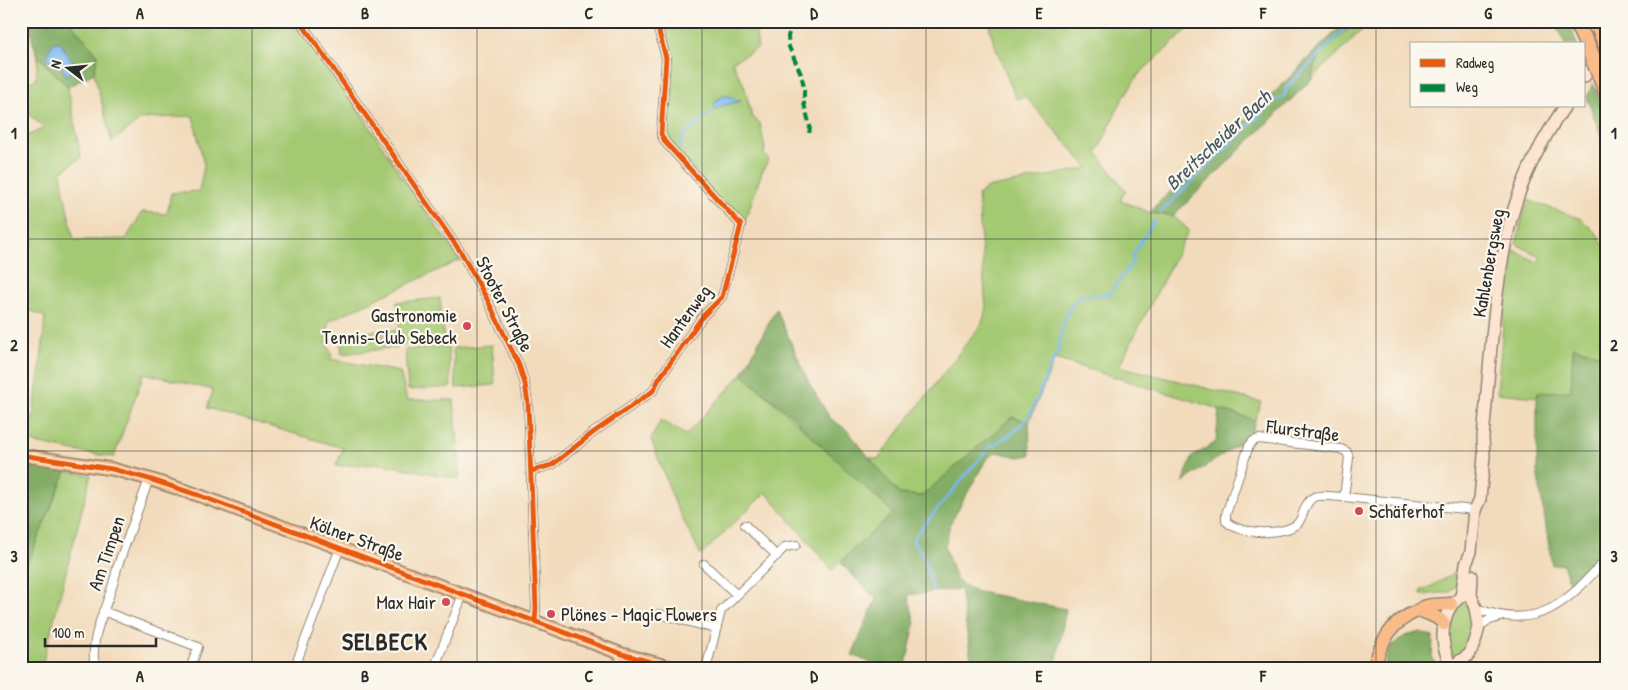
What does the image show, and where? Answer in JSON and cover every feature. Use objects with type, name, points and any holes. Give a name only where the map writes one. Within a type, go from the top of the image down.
[{"type":"highway","points":[[1576,21],[1585,42]]},
{"type":"highway","points":[[1597,25],[1607,45]]},
{"type":"highway","points":[[1586,45],[1604,86]]},
{"type":"main road","name":"Kölner Straße","points":[[21,455],[112,470],[150,479],[198,495],[622,654],[677,669]]},
{"type":"main road","points":[[1374,669],[1379,650],[1389,632],[1407,615],[1426,606],[1465,603]]},
{"type":"main road","points":[[1419,610],[1436,616],[1444,624]]},
{"type":"street","name":"Stooter Straße","points":[[300,21],[462,254],[519,365],[525,384],[531,471],[535,621]]},
{"type":"street","name":"Hantenweg","points":[[531,471],[552,465],[594,432],[652,391],[659,378],[704,316],[722,298],[741,225],[665,142],[661,134],[666,58],[656,21]]},
{"type":"street","points":[[1586,74],[1607,45]]},
{"type":"street","name":"Kahlenbergsweg","points":[[1446,669],[1454,662],[1469,655],[1479,627],[1465,603],[1466,564],[1471,552],[1477,455],[1483,437],[1496,302],[1510,221],[1529,171],[1564,108]]},
{"type":"street","name":"Flurstraße","points":[[1344,497],[1349,458],[1347,452],[1341,449],[1259,439],[1253,441],[1249,446],[1226,514],[1226,521],[1230,526],[1248,532],[1291,528],[1299,522],[1308,502],[1313,497],[1321,496],[1475,510]]},
{"type":"street","name":"Am Timpen","points":[[96,669],[94,642],[115,580],[117,568],[150,479]]},
{"type":"street","points":[[745,525],[777,556]]},
{"type":"street","points":[[706,669],[721,611],[785,547],[796,545]]},
{"type":"street","points":[[294,669],[340,548]]},
{"type":"street","points":[[1465,603],[1503,616],[1520,618],[1536,615],[1552,608],[1568,597],[1587,581],[1607,558]]},
{"type":"street","points":[[704,564],[736,595]]},
{"type":"street","points":[[434,669],[463,594]]},
{"type":"street","name":"Kahlenbergsweg","points":[[1454,662],[1444,645],[1444,624],[1465,603]]},
{"type":"street","points":[[103,611],[198,646],[190,669]]},
{"type":"street","points":[[659,614],[716,629]]},
{"type":"street","points":[[1479,627],[1487,621],[1503,616]]},
{"type":"street","points":[[618,669],[622,654]]},
{"type":"green space","points":[[29,21],[69,21],[98,55],[94,73],[68,87],[38,56],[33,43]]},
{"type":"green space","points":[[69,21],[302,21],[406,183],[460,260],[329,321],[327,343],[332,356],[330,359],[400,372],[407,400],[454,400],[460,465],[459,479],[382,464],[336,466],[343,448],[207,408],[213,390],[144,373],[114,457],[26,441],[32,423],[45,317],[21,306],[21,139],[44,128],[29,114],[25,84],[36,79],[38,56],[68,87],[81,158],[61,172],[74,240],[126,239],[142,212],[167,214],[171,193],[199,191],[204,165],[193,116],[141,119],[112,142],[94,73],[98,55]]},
{"type":"green space","points":[[660,21],[754,21],[758,48],[732,62],[744,85],[752,117],[760,123],[765,149],[764,154],[769,159],[762,172],[743,227],[665,137],[663,130],[668,63]]},
{"type":"green space","points":[[988,21],[1197,21],[1138,75],[1121,102],[1097,153],[1126,191],[1120,200],[1151,213],[1173,216],[1189,230],[1119,366],[1261,402],[1255,420],[1055,359],[1029,422],[1012,417],[922,496],[899,494],[868,457],[878,459],[982,323],[986,310],[978,195],[987,188],[1088,168],[1025,96],[1016,99],[993,40]]},
{"type":"green space","points":[[1347,21],[1356,21],[1319,56],[1311,80],[1173,216],[1151,213],[1154,207]]},
{"type":"green space","points":[[1356,21],[1371,21],[1311,80],[1319,56]]},
{"type":"green space","points":[[1554,21],[1568,21],[1576,42],[1564,42]]},
{"type":"green space","points":[[1593,83],[1607,117],[1607,146],[1599,131],[1587,97]]},
{"type":"green space","points":[[1528,200],[1581,219],[1598,235],[1607,251],[1607,357],[1573,347],[1571,392],[1538,392],[1537,397],[1497,393],[1504,313],[1514,250],[1537,262],[1541,257],[1516,244]]},
{"type":"green space","points":[[440,298],[444,341],[401,345],[397,302]]},
{"type":"green space","points":[[776,309],[810,385],[830,418],[847,430],[899,494],[922,496],[1012,417],[1029,422],[1030,455],[1019,457],[997,452],[987,458],[950,524],[945,547],[956,580],[974,591],[1066,609],[1055,669],[1025,669],[971,658],[960,589],[908,595],[915,623],[905,669],[877,669],[876,665],[852,655],[876,599],[840,562],[893,513],[794,418],[742,374]]},
{"type":"green space","points":[[382,330],[384,349],[342,354],[340,334]]},
{"type":"green space","points":[[396,330],[397,348],[386,349],[385,331]]},
{"type":"green space","points":[[492,345],[495,385],[456,388],[453,348]]},
{"type":"green space","points":[[448,346],[451,387],[408,390],[405,350]]},
{"type":"green space","points":[[1573,347],[1607,357],[1607,543],[1570,585],[1563,564],[1552,565],[1537,470],[1537,397],[1538,392],[1571,391]]},
{"type":"green space","points":[[742,374],[894,513],[832,570],[766,492],[701,555],[676,506],[651,439],[661,420],[686,435]]},
{"type":"green space","points":[[1219,409],[1255,420],[1251,435],[1183,482],[1192,457],[1216,442]]},
{"type":"green space","points":[[22,464],[66,471],[27,565],[21,557]]},
{"type":"green space","points":[[66,471],[91,475],[41,669],[21,669],[21,557],[27,564]]},
{"type":"green space","points":[[1462,570],[1458,583],[1450,592],[1421,595],[1421,590],[1425,590]]},
{"type":"green space","points":[[1462,602],[1471,608],[1475,624],[1469,644],[1456,659],[1449,649],[1448,635],[1453,608]]},
{"type":"green space","points":[[1421,632],[1433,637],[1432,657],[1438,669],[1384,669],[1389,648],[1405,636]]},
{"type":"water","points":[[54,42],[60,42],[73,61],[74,70],[66,76],[58,63],[50,63],[47,59],[49,50]]},
{"type":"water","points":[[724,96],[741,101],[715,110],[714,105],[716,101]]},
{"type":"waterway","name":"Breitscheider Bach","points":[[1161,212],[1274,101],[1284,96],[1287,87],[1353,21]]},
{"type":"waterway","points":[[680,148],[682,137],[711,113]]},
{"type":"waterway","name":"Breitscheider Bach","points":[[933,591],[924,557],[913,541],[914,537],[990,446],[996,445],[1001,439],[1010,435],[1029,417],[1059,347],[1067,313],[1074,301],[1079,296],[1102,295],[1104,293],[1109,295],[1133,261],[1133,254],[1155,220]]},
{"type":"waterway","points":[[1603,358],[1604,382],[1607,388]]},
{"type":"marked path","points":[[791,21],[788,37],[789,47],[801,74],[804,87],[804,104],[810,126],[809,135]]},
{"type":"cycle path","points":[[300,21],[462,254],[487,299],[519,365],[528,403],[535,621]]},
{"type":"cycle path","points":[[531,471],[552,465],[594,432],[653,391],[659,379],[703,316],[722,297],[741,225],[665,142],[661,134],[666,58],[656,21]]},
{"type":"cycle path","points":[[21,455],[112,469],[149,479],[198,495],[622,654],[677,669]]},
{"type":"place","name":"Gastronomie Tennis-Club Sebeck","points":[[467,326]]},
{"type":"place","name":"Schäferhof","points":[[1359,511]]},
{"type":"place","name":"Max Hair","points":[[446,602]]},
{"type":"place","name":"Plönes - Magic Flowers","points":[[551,614]]},
{"type":"district","name":"SELBECK","points":[[385,642]]}]
